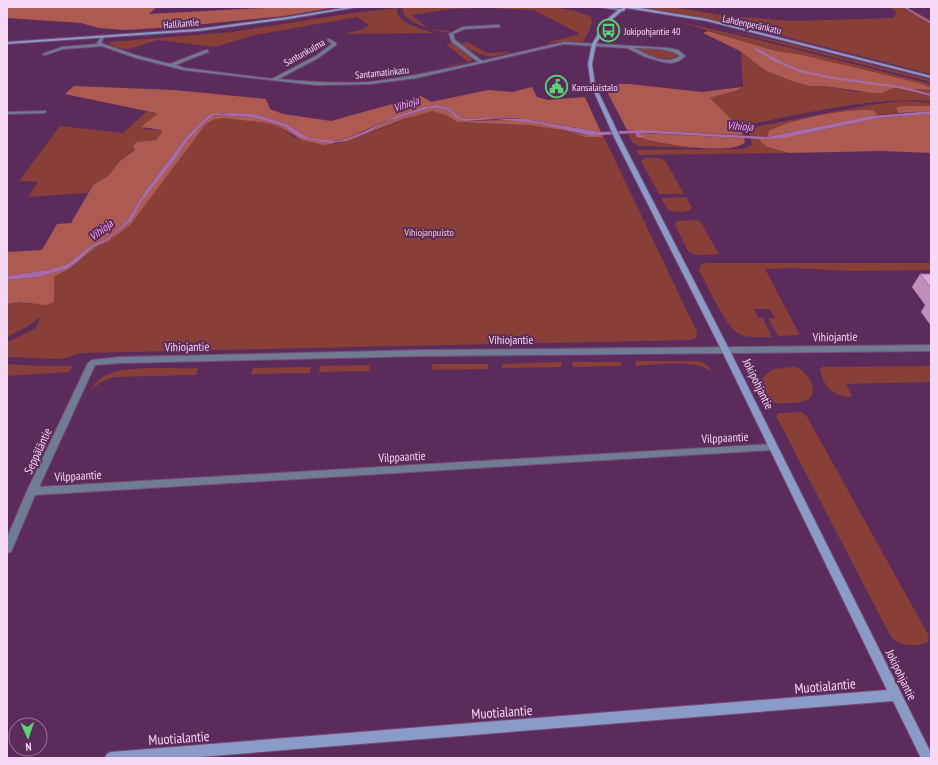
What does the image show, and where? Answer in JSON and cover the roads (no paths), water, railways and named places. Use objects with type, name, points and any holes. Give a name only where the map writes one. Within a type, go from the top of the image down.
[{"type":"main road","name":"Hallilantie","points":[[7,43],[102,37],[240,25],[356,7]]},
{"type":"main road","points":[[601,7],[607,13],[624,8]]},
{"type":"main road","name":"Jokipohjantie","points":[[624,8],[607,13],[594,44],[590,64],[593,85],[618,139],[726,350],[772,447],[927,758]]},
{"type":"main road","name":"Lahdenperänkatu","points":[[624,8],[785,40],[931,77]]},
{"type":"main road","name":"Muotialantie","points":[[111,758],[896,694]]},
{"type":"street","points":[[481,62],[453,41],[451,34],[463,28],[499,26]]},
{"type":"street","points":[[45,54],[62,48],[102,45],[99,43],[102,37]]},
{"type":"street","name":"Santunkulma","points":[[273,80],[336,44],[329,40]]},
{"type":"street","name":"Santamatinkatu","points":[[102,45],[169,66],[197,71],[316,84],[369,83],[416,77],[560,44],[594,44],[627,46],[672,49],[680,52],[683,56],[676,60],[661,60],[648,57],[627,46]]},
{"type":"street","points":[[169,66],[207,51]]},
{"type":"street","points":[[7,113],[44,112]]},
{"type":"street","name":"Vihiojantie","points":[[92,363],[120,360],[424,353],[931,348]]},
{"type":"street","name":"Seppäläntie","points":[[7,549],[32,491],[92,363]]},
{"type":"street","name":"Vilppaantie","points":[[32,491],[772,447]]},
{"type":"waterway","points":[[904,7],[931,23]]},
{"type":"waterway","points":[[756,49],[777,61],[800,71],[833,78],[899,87],[931,95]]},
{"type":"place","name":"Jokipohjantie 40","points":[[609,31]]},
{"type":"place","name":"Kansalaistalo","points":[[556,87]]},
{"type":"water label","name":"Vihioja","points":[[406,104]]},
{"type":"water label","name":"Vihioja","points":[[740,126]]},
{"type":"water label","name":"Vihioja","points":[[101,230]]},
{"type":"park label","name":"Vihiojanpuisto","points":[[429,232]]}]
